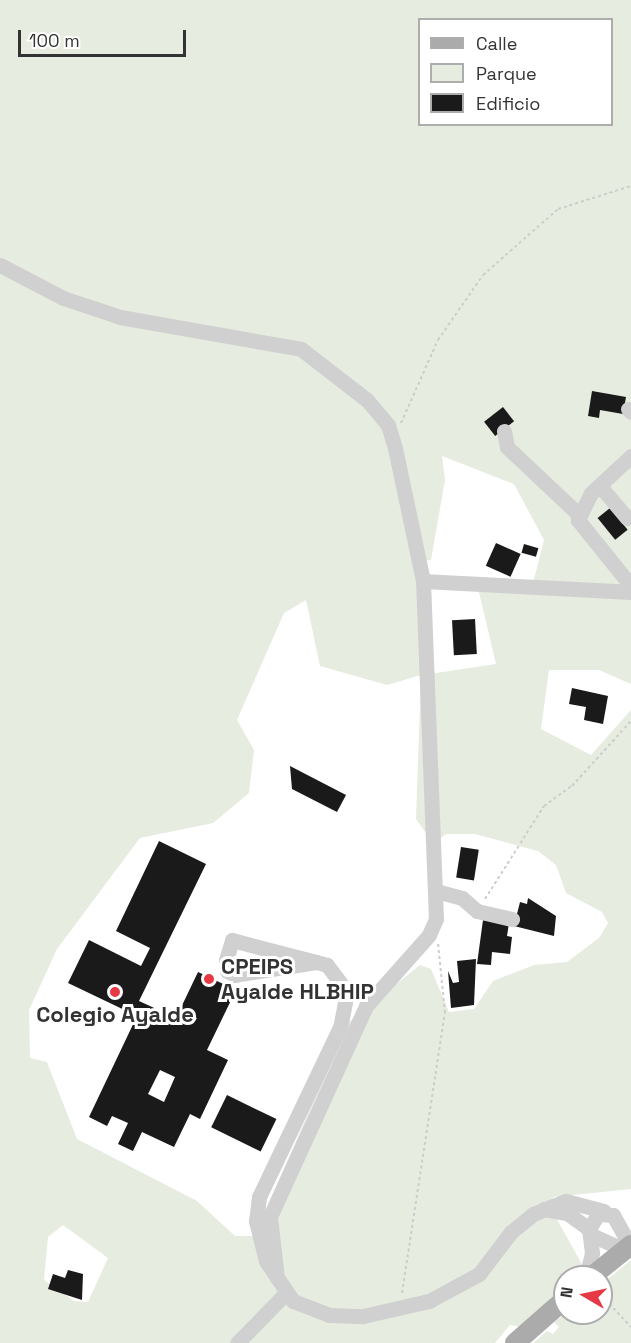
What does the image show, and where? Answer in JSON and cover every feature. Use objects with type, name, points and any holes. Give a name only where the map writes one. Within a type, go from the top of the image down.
[{"type":"main road","points":[[606,1265],[628,1248]]},
{"type":"main road","points":[[515,1343],[553,1310]]},
{"type":"street","points":[[0,265],[63,298],[120,317],[302,349],[368,400],[388,425],[393,443],[423,580],[435,821],[436,919],[429,935],[366,1006],[270,1216],[277,1278]]},
{"type":"street","points":[[504,431],[507,447],[578,514],[631,586]]},
{"type":"street","points":[[578,514],[600,486],[631,456]]},
{"type":"street","points":[[600,486],[627,518]]},
{"type":"street","points":[[423,580],[631,592]]},
{"type":"street","points":[[436,891],[462,898],[477,911],[512,919]]},
{"type":"street","points":[[315,962],[235,975],[227,970],[226,960],[232,940],[315,962],[340,976],[346,1006],[259,1197],[260,1242],[277,1278],[293,1301],[329,1315],[363,1316],[429,1301],[479,1274],[511,1232],[544,1209],[566,1201],[609,1213],[631,1215]]},
{"type":"street","points":[[544,1209],[567,1213],[591,1232],[628,1248]]},
{"type":"street","points":[[587,1265],[591,1232],[609,1213]]},
{"type":"street","points":[[609,1213],[625,1230],[628,1248]]},
{"type":"street","points":[[237,1343],[287,1292]]},
{"type":"path","points":[[393,443],[438,340],[483,275],[558,209],[631,186]]},
{"type":"path","points":[[477,911],[544,806],[572,786],[631,721]]},
{"type":"path","points":[[402,1307],[414,1193],[445,1013],[436,919]]},
{"type":"path","points":[[613,1308],[631,1327]]},
{"type":"green space","points":[[0,0],[631,0],[631,684],[599,670],[549,670],[541,729],[591,755],[631,710],[631,1189],[553,1197],[554,1214],[582,1265],[553,1265],[553,1296],[521,1327],[510,1325],[495,1343],[0,1343]],"holes":[[[442,456],[514,484],[544,540],[533,583],[478,588],[496,664],[423,675],[419,561],[431,560],[445,480]],[[306,600],[320,666],[387,685],[421,675],[416,819],[433,843],[446,834],[475,834],[538,851],[556,865],[566,893],[602,912],[608,923],[599,938],[567,962],[534,965],[493,981],[474,1009],[449,1012],[431,969],[420,965],[348,1023],[254,1236],[235,1236],[197,1201],[77,1139],[47,1062],[30,1058],[29,1010],[57,949],[140,838],[213,823],[249,793],[254,750],[237,720],[284,613]],[[63,1225],[108,1258],[88,1302],[74,1301],[44,1280],[48,1237]]]},
{"type":"green space","points":[[631,1260],[631,1343],[533,1343],[547,1331],[553,1334],[559,1327],[557,1325],[613,1325],[613,1275]]},
{"type":"building","points":[[592,391],[626,397],[623,414],[600,410],[599,418],[588,416]]},
{"type":"building","points":[[503,407],[514,421],[495,436],[484,422]]},
{"type":"building","points":[[610,508],[628,530],[615,540],[598,518]]},
{"type":"building","points":[[496,543],[521,554],[510,577],[486,566]]},
{"type":"building","points":[[524,544],[538,548],[536,557],[522,553]]},
{"type":"building","points":[[475,619],[477,654],[454,655],[452,620]]},
{"type":"building","points":[[572,688],[608,696],[603,724],[584,720],[586,707],[569,704]]},
{"type":"building","points":[[290,766],[346,795],[337,812],[292,789]]},
{"type":"building","name":"Colegio Ayalde","points":[[159,841],[206,864],[139,1001],[176,1018],[198,972],[236,990],[207,1050],[228,1060],[200,1119],[190,1114],[174,1147],[142,1132],[133,1151],[118,1144],[128,1123],[112,1116],[107,1126],[89,1117],[137,1016],[68,983],[89,940],[141,966],[150,948],[116,931]],"holes":[[[160,1070],[175,1077],[164,1102],[148,1094]]]},
{"type":"building","points":[[461,847],[479,850],[474,880],[456,878]]},
{"type":"building","points":[[528,898],[556,916],[554,936],[514,926],[520,902],[527,904]]},
{"type":"building","points":[[483,920],[509,923],[507,936],[512,937],[510,954],[492,952],[491,965],[477,964]]},
{"type":"building","points":[[476,959],[474,1005],[451,1008],[448,971],[453,983],[459,982],[457,961]]},
{"type":"building","points":[[227,1095],[276,1119],[261,1151],[211,1127]]},
{"type":"building","points":[[68,1270],[83,1274],[82,1300],[48,1289],[53,1274],[65,1278]]},
{"type":"place","name":"CPEIPS Ayalde HLBHIP","points":[[209,979]]},
{"type":"place","name":"Colegio Ayalde","points":[[115,992]]}]
